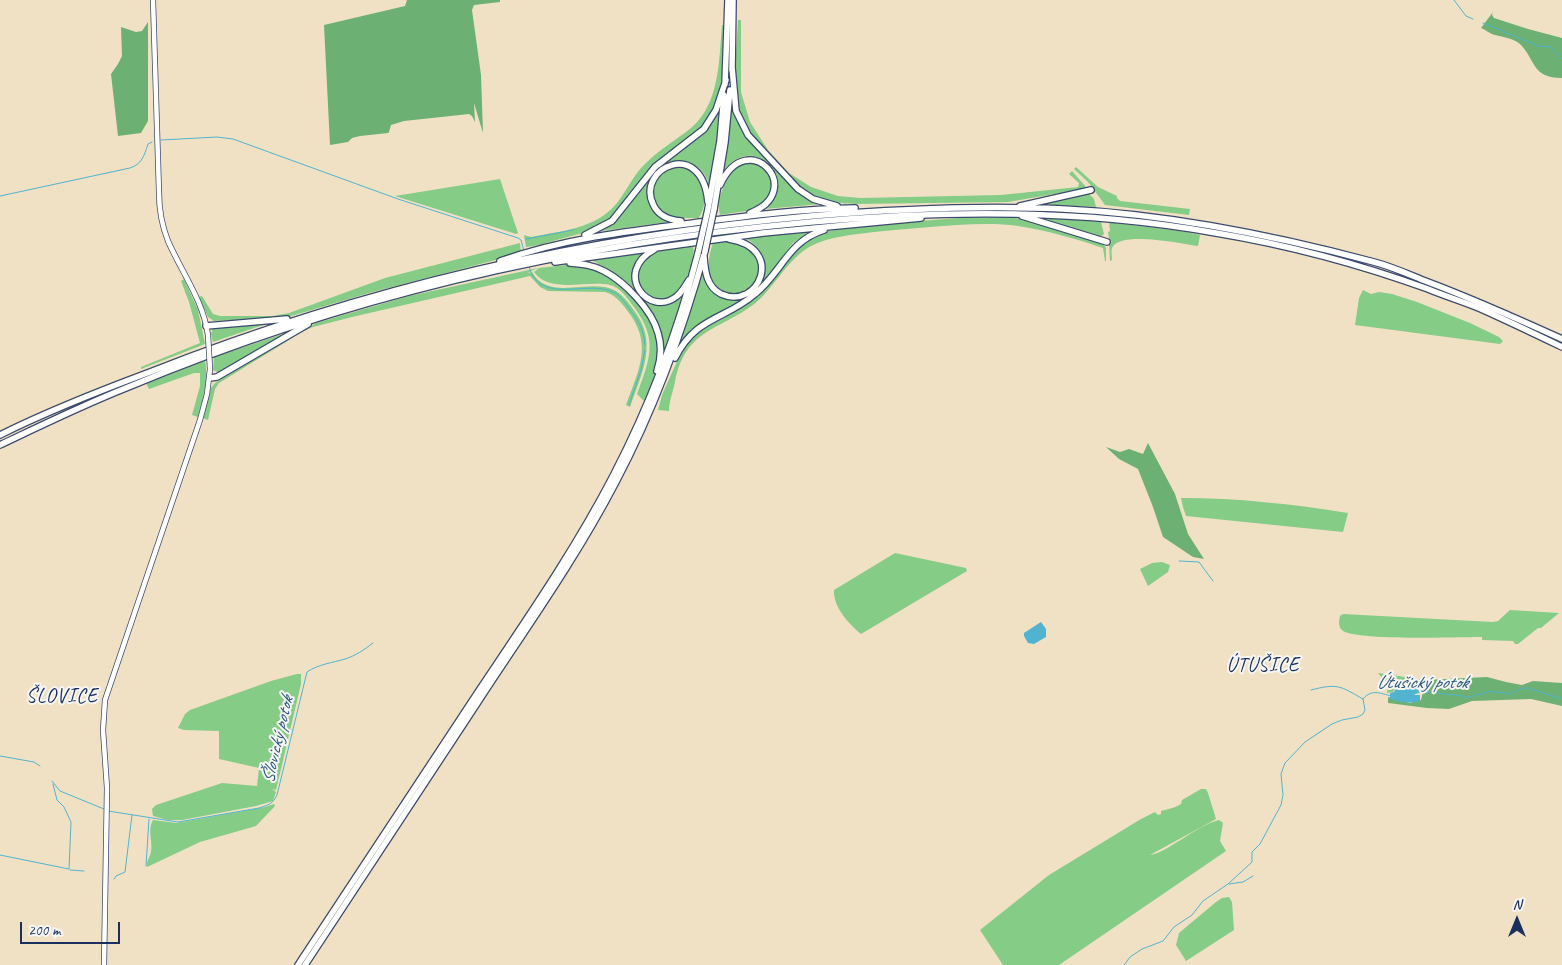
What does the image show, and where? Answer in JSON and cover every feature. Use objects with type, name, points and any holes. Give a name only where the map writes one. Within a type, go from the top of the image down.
[{"type":"highway","points":[[665,377],[684,323],[704,251],[720,141],[726,80],[728,0]]},
{"type":"highway","points":[[733,0],[732,67],[734,105],[744,128],[763,152],[794,185],[813,199],[855,208]]},
{"type":"highway","points":[[717,193],[725,142],[732,67]]},
{"type":"highway","points":[[530,260],[612,221],[655,167],[704,129],[716,110],[726,80]]},
{"type":"highway","points":[[651,404],[674,337],[717,193],[727,172],[735,164],[749,160],[764,165],[773,176],[774,184],[773,194],[764,207],[744,216]]},
{"type":"highway","points":[[694,223],[666,218],[655,208],[650,189],[654,178],[660,171],[669,166],[679,164],[698,172],[706,185],[711,209]]},
{"type":"highway","points":[[1015,210],[1091,190]]},
{"type":"highway","points":[[569,241],[602,235],[798,210],[855,208],[894,210],[1073,209],[1158,217],[1243,231],[1379,263],[1484,303],[1562,339]]},
{"type":"highway","points":[[0,435],[125,381],[224,344],[297,319],[473,270],[693,229],[785,218],[894,210]]},
{"type":"highway","points":[[1015,210],[1107,242]]},
{"type":"highway","points":[[0,445],[71,411],[128,387],[318,318],[530,260],[752,228],[846,219],[1015,210],[1158,224],[1216,232],[1290,248],[1375,270],[1479,308],[1562,347]]},
{"type":"highway","points":[[550,263],[722,238],[953,214]]},
{"type":"highway","points":[[298,965],[561,565],[609,484],[684,342],[704,323],[738,306],[756,294],[801,241],[827,229],[870,223]]},
{"type":"highway","points":[[704,251],[707,278],[713,288],[722,294],[733,297],[743,295],[752,290],[761,274],[761,264],[758,255],[753,248],[744,243],[722,238]]},
{"type":"highway","points":[[666,246],[649,253],[637,265],[636,281],[643,295],[656,301],[673,299],[682,291],[693,274]]},
{"type":"highway","points":[[530,260],[588,265],[604,271],[625,286],[652,316],[659,335],[661,353],[651,404]]},
{"type":"highway","points":[[210,378],[217,377],[318,318]]},
{"type":"highway","points":[[206,326],[297,319]]},
{"type":"highway","points":[[305,965],[566,568],[616,482],[647,412]]},
{"type":"main road","points":[[104,965],[106,810],[103,730],[106,694],[206,402],[210,378],[206,326],[197,297],[168,240],[160,208],[153,0]]},
{"type":"green space","points":[[407,0],[500,0],[500,2],[474,5],[472,10],[481,75],[483,133],[474,103],[475,122],[469,114],[404,121],[391,125],[388,133],[360,136],[352,138],[348,142],[330,145],[324,25],[405,6]]},
{"type":"green space","points":[[1493,12],[1494,18],[1562,38],[1562,78],[1552,77],[1540,72],[1526,51],[1516,41],[1481,28]]},
{"type":"green space","points":[[738,20],[741,20],[741,92],[750,122],[768,150],[789,173],[811,187],[838,196],[860,198],[1001,195],[1078,187],[1079,183],[1069,174],[1072,171],[1086,187],[1084,189],[1008,202],[855,204],[828,201],[813,196],[793,181],[769,157],[742,118],[735,87]]},
{"type":"green space","points":[[148,22],[148,121],[141,133],[118,136],[111,74],[122,56],[121,27],[136,32],[142,31]]},
{"type":"green space","points":[[722,25],[725,25],[721,83],[715,106],[706,123],[692,136],[654,164],[617,212],[604,223],[583,233],[526,247],[524,235],[531,237],[577,228],[609,212],[642,167],[701,118],[713,94],[719,66]]},
{"type":"green space","points":[[732,103],[739,123],[753,145],[790,185],[802,195],[822,204],[764,209],[774,197],[777,184],[775,173],[768,163],[758,157],[747,156],[735,160],[724,171]]},
{"type":"green space","points":[[721,106],[710,187],[704,173],[695,166],[677,161],[665,164],[656,170],[650,180],[648,191],[650,203],[656,213],[668,222],[601,231],[616,218],[652,173],[708,127]]},
{"type":"green space","points":[[752,162],[766,169],[767,175],[771,176],[771,196],[753,210],[720,215],[719,201],[729,176],[737,165]]},
{"type":"green space","points":[[684,166],[701,177],[704,207],[699,218],[677,218],[664,214],[659,210],[653,198],[654,182],[665,169]]},
{"type":"green space","points":[[1076,167],[1098,187],[1117,196],[1120,201],[1190,209],[1189,215],[1105,205],[1088,182],[1074,169]]},
{"type":"green space","points":[[500,179],[518,233],[516,234],[395,196]]},
{"type":"green space","points":[[1089,194],[1094,199],[1096,207],[1036,204]]},
{"type":"green space","points":[[1008,217],[1028,220],[1103,244],[1106,248],[1106,261],[1103,248],[1050,232],[1003,224],[905,229],[850,235],[826,240],[811,246],[794,259],[768,291],[753,305],[704,334],[695,342],[686,352],[680,365],[670,400],[669,411],[658,410],[662,395],[683,348],[700,329],[747,303],[763,291],[802,243],[824,232],[857,226],[958,218]]},
{"type":"green space","points":[[1036,217],[1101,222],[1104,234],[1099,238]]},
{"type":"green space","points":[[1109,222],[1200,235],[1198,246],[1166,241],[1126,240],[1117,243],[1112,248],[1112,260],[1110,261],[1109,244],[1112,242],[1109,239]]},
{"type":"green space","points":[[812,230],[793,243],[758,289],[736,305],[692,329],[680,343],[703,270],[708,283],[717,293],[728,299],[748,296],[762,280],[764,269],[763,258],[757,247],[745,238]]},
{"type":"green space","points":[[722,241],[744,245],[752,250],[758,258],[759,269],[756,280],[742,293],[730,294],[721,292],[711,280],[709,271],[710,252],[713,243]]},
{"type":"green space","points":[[520,243],[521,252],[507,257],[369,293],[288,317],[214,321],[208,317],[199,297],[202,296],[213,314],[220,316],[273,316],[289,313],[385,278]]},
{"type":"green space","points":[[693,244],[691,266],[687,278],[678,293],[668,299],[656,299],[646,293],[639,284],[637,273],[642,262],[659,250]]},
{"type":"green space","points":[[644,252],[635,264],[633,276],[635,287],[642,296],[651,302],[662,304],[674,301],[685,292],[664,356],[663,340],[659,326],[643,299],[620,277],[593,261]]},
{"type":"green space","points":[[566,265],[592,268],[610,276],[629,292],[646,312],[657,334],[659,359],[653,381],[644,401],[637,394],[649,357],[650,346],[645,326],[639,314],[624,294],[613,286],[549,283],[541,279],[534,272],[539,268]]},
{"type":"green space","points":[[538,268],[527,273],[532,272],[539,281],[548,286],[570,288],[593,286],[614,290],[627,301],[641,321],[647,345],[646,357],[630,407],[626,405],[639,368],[642,345],[635,321],[624,306],[609,293],[605,292],[548,291],[540,287],[530,276],[313,327],[219,383],[215,389],[208,420],[203,418],[211,388],[215,383],[316,323],[409,296]]},
{"type":"green space","points":[[184,279],[198,310],[205,344],[141,369],[141,367],[200,343],[181,281]]},
{"type":"green space","points":[[1363,290],[1371,294],[1379,292],[1392,294],[1417,302],[1470,323],[1499,337],[1503,341],[1500,344],[1355,325],[1359,298]]},
{"type":"green space","points":[[269,323],[213,342],[211,334],[213,328]]},
{"type":"green space","points":[[292,331],[220,373],[213,370],[214,357]]},
{"type":"green space","points":[[205,361],[206,382],[198,417],[192,415],[200,386],[200,373],[194,373],[149,389],[146,383]]},
{"type":"green space","points":[[1148,443],[1175,494],[1188,534],[1204,559],[1193,557],[1163,537],[1138,469],[1119,459],[1106,447],[1120,452],[1129,449],[1143,454]]},
{"type":"green space","points":[[1181,498],[1265,502],[1348,513],[1343,532],[1186,516]]},
{"type":"green space","points":[[895,553],[966,568],[967,571],[861,634],[839,609],[834,596],[834,590]]},
{"type":"green space","points":[[1162,562],[1170,565],[1168,572],[1148,586],[1140,569],[1152,563]]},
{"type":"green space","points":[[1510,610],[1559,613],[1518,644],[1515,644],[1513,641],[1482,640],[1482,637],[1408,638],[1365,636],[1342,630],[1339,623],[1340,616],[1343,614],[1493,622],[1498,621]]},
{"type":"green space","points":[[1378,673],[1426,680],[1423,692],[1420,692],[1418,684],[1398,682],[1393,692],[1387,693],[1388,685]]},
{"type":"green space","points":[[301,674],[301,684],[276,790],[272,789],[276,792],[273,801],[182,820],[168,820],[153,816],[152,809],[156,805],[222,783],[257,786],[259,768],[219,759],[219,731],[184,730],[178,728],[185,714],[190,710],[271,681]]},
{"type":"green space","points":[[1487,677],[1522,685],[1533,681],[1562,683],[1562,706],[1531,699],[1472,701],[1449,709],[1388,703],[1388,697],[1410,703],[1421,700],[1426,680]]},
{"type":"green space","points":[[1201,789],[1206,789],[1216,819],[1203,826],[1219,820],[1223,823],[1220,841],[1226,851],[1059,965],[1003,965],[980,930],[1049,875],[1141,819],[1155,812],[1158,815],[1161,814],[1161,811],[1181,804],[1182,800]],"holes":[[[1198,829],[1165,849],[1150,855]]]},
{"type":"green space","points":[[274,804],[275,806],[256,826],[200,842],[147,867],[151,852],[150,828],[153,820],[176,823]]},
{"type":"green space","points":[[1229,897],[1232,902],[1234,930],[1186,961],[1176,945],[1179,933],[1216,902],[1222,898]]},
{"type":"water","points":[[1041,622],[1046,629],[1046,637],[1034,644],[1028,643],[1024,633]]},
{"type":"water","points":[[1398,683],[1417,685],[1419,692],[1414,695],[1420,695],[1420,701],[1405,702],[1390,699],[1390,693],[1394,692]]},
{"type":"waterway","points":[[1454,0],[1466,16],[1473,19]]},
{"type":"waterway","points":[[1483,23],[1539,46],[1551,47],[1562,59]]},
{"type":"waterway","points":[[161,140],[217,137],[233,139],[398,199],[518,238],[521,240],[524,251]]},
{"type":"waterway","points":[[0,196],[130,168],[140,162],[148,144],[152,142]]},
{"type":"waterway","points":[[526,239],[573,230]]},
{"type":"waterway","points":[[529,267],[535,279],[544,286],[555,289],[604,289],[617,294],[638,322],[644,335],[645,345]]},
{"type":"waterway","points":[[629,405],[641,370],[645,350]]},
{"type":"waterway","points":[[1179,561],[1199,562],[1213,581]]},
{"type":"waterway","name":"Šlovický potok","points":[[108,811],[178,822],[259,808],[270,804],[277,795],[307,672],[321,665],[352,656],[373,643]]},
{"type":"waterway","points":[[1311,690],[1333,686],[1349,691],[1363,699]]},
{"type":"waterway","name":"Útušický potok","points":[[1414,693],[1430,692],[1470,697],[1491,691],[1510,694],[1523,688],[1528,688],[1562,699]]},
{"type":"waterway","name":"Útušický potok","points":[[1124,965],[1130,957],[1142,949],[1163,941],[1174,927],[1192,915],[1203,901],[1228,884],[1252,862],[1252,852],[1260,844],[1281,805],[1283,795],[1281,774],[1285,763],[1305,742],[1332,724],[1363,714],[1365,710],[1363,699],[1369,694],[1376,693],[1391,696]]},
{"type":"waterway","name":"Šlovický potok","points":[[0,756],[34,762],[40,766]]},
{"type":"waterway","name":"Šlovický potok","points":[[52,781],[60,791],[104,809]]},
{"type":"waterway","points":[[0,855],[69,869],[71,822],[64,807],[57,800],[53,784]]},
{"type":"waterway","points":[[114,879],[125,872],[132,815]]},
{"type":"waterway","points":[[146,866],[149,819]]},
{"type":"waterway","points":[[70,870],[84,871]]},
{"type":"waterway","points":[[1229,884],[1243,882],[1253,876]]},
{"type":"district","name":"ÚTUŠICE","points":[[1263,666]]},
{"type":"district","name":"ŠLOVICE","points":[[62,697]]}]
